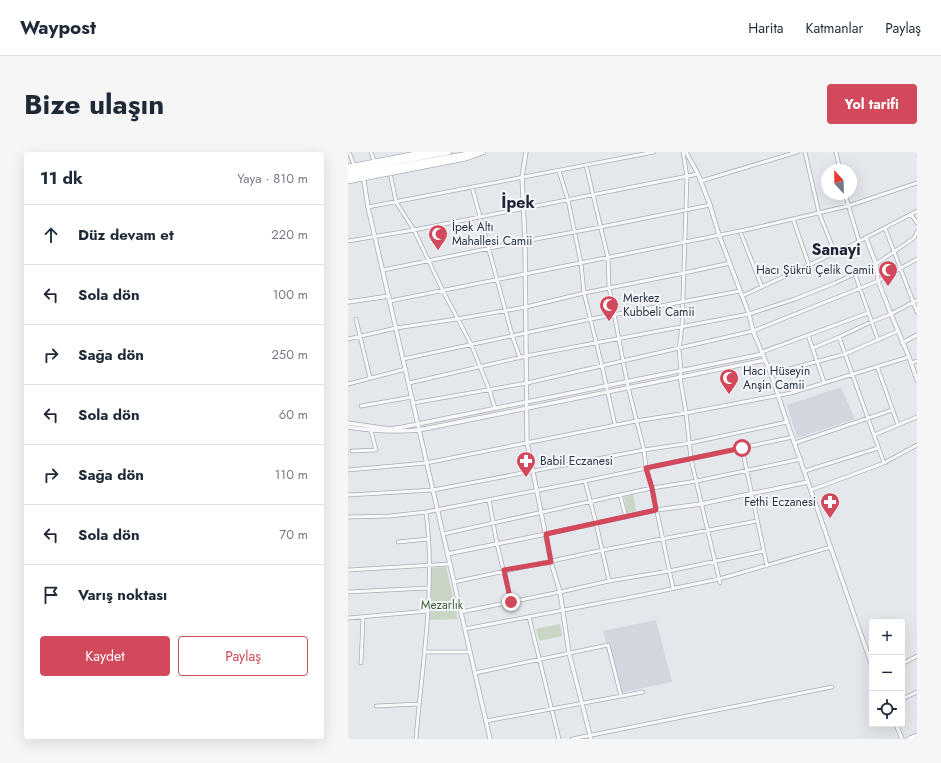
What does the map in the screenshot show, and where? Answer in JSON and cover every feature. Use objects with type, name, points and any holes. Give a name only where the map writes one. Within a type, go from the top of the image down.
[{"type":"highway","points":[[348,167],[404,154],[442,152]]},
{"type":"highway","points":[[348,171],[449,152]]},
{"type":"highway","points":[[348,176],[479,152]]},
{"type":"highway","points":[[348,181],[466,158],[483,152]]},
{"type":"highway","points":[[909,739],[917,736]]},
{"type":"street","points":[[349,152],[354,165]]},
{"type":"street","points":[[371,152],[374,161]]},
{"type":"street","points":[[526,152],[522,177],[525,241],[527,442],[551,562],[560,592],[569,653],[591,737]]},
{"type":"street","points":[[368,207],[654,152]]},
{"type":"street","points":[[685,152],[698,174],[710,205],[719,235],[749,314],[753,331],[779,395],[869,657]]},
{"type":"street","points":[[685,152],[687,177],[680,377],[691,459],[720,583]]},
{"type":"street","points":[[701,181],[797,152]]},
{"type":"street","points":[[805,152],[819,213],[835,253]]},
{"type":"street","points":[[836,152],[839,164]]},
{"type":"street","points":[[586,165],[608,258],[609,287],[628,387],[644,450],[646,468],[652,488],[673,588]]},
{"type":"street","points":[[559,171],[568,200],[581,263],[584,293],[597,342],[615,425]]},
{"type":"street","points":[[348,241],[524,209],[698,174]]},
{"type":"street","points":[[391,177],[396,202],[414,230],[443,291],[471,344],[495,408]]},
{"type":"street","points":[[364,181],[368,207],[490,739]]},
{"type":"street","points":[[390,301],[740,231],[848,206],[917,183]]},
{"type":"street","points":[[472,187],[512,335],[520,358]]},
{"type":"street","points":[[846,200],[859,241]]},
{"type":"street","points":[[383,270],[710,205]]},
{"type":"street","points":[[742,296],[866,238],[917,211]]},
{"type":"street","points":[[911,214],[917,223]]},
{"type":"street","points":[[793,219],[809,265]]},
{"type":"street","points":[[885,228],[915,301],[917,312]]},
{"type":"street","points":[[740,231],[762,287]]},
{"type":"street","points":[[409,383],[480,368],[526,356],[749,314],[795,299],[876,264],[914,238],[917,232]]},
{"type":"street","points":[[866,238],[876,264],[878,281],[912,363],[917,380]]},
{"type":"street","points":[[413,403],[527,382],[623,360],[680,349],[753,331],[860,289],[878,281],[917,259]]},
{"type":"street","points":[[348,339],[396,328],[526,307],[609,287],[730,263]]},
{"type":"street","points":[[855,274],[878,340]]},
{"type":"street","points":[[403,359],[591,318],[683,303],[740,291]]},
{"type":"street","points":[[348,301],[389,296]]},
{"type":"street","points":[[813,348],[891,314],[915,301]]},
{"type":"street","points":[[348,427],[371,431],[399,432],[420,430],[527,408],[606,389],[628,382],[763,353],[868,313]]},
{"type":"street","points":[[356,319],[370,378]]},
{"type":"street","points":[[771,374],[846,354],[898,331]]},
{"type":"street","points":[[808,335],[824,382]]},
{"type":"street","points":[[902,342],[917,335]]},
{"type":"street","points":[[839,337],[884,463]]},
{"type":"street","points":[[348,470],[426,463],[615,425],[791,393],[909,357]]},
{"type":"street","points":[[348,423],[389,428],[418,424],[495,408],[606,389],[628,387],[765,360]]},
{"type":"street","points":[[912,363],[917,361]]},
{"type":"street","points":[[877,366],[898,425]]},
{"type":"street","points":[[348,384],[406,369]]},
{"type":"street","points":[[361,406],[412,397]]},
{"type":"street","points":[[795,443],[892,410]]},
{"type":"street","points":[[874,434],[917,417]]},
{"type":"street","points":[[348,495],[432,490],[644,450],[690,443],[787,422]]},
{"type":"street","points":[[352,451],[376,450],[371,431]]},
{"type":"street","points":[[348,517],[390,516],[426,512],[584,481],[793,437]]},
{"type":"street","points":[[811,490],[884,463],[917,445]]},
{"type":"street","points":[[742,448],[767,566]]},
{"type":"street","points":[[805,471],[878,448]]},
{"type":"street","points":[[443,534],[652,488],[697,481],[801,459]]},
{"type":"street","points":[[584,481],[603,550],[609,581]]},
{"type":"street","points":[[447,554],[656,510],[701,504],[808,482]]},
{"type":"street","points":[[620,495],[626,516]]},
{"type":"street","points":[[489,500],[497,544],[511,602]]},
{"type":"street","points":[[416,739],[428,611],[428,539],[426,512]]},
{"type":"street","points":[[454,582],[504,570],[551,562],[603,550],[757,521]]},
{"type":"street","points":[[398,542],[428,539]]},
{"type":"street","points":[[465,629],[719,579],[831,546]]},
{"type":"street","points":[[461,612],[764,551]]},
{"type":"street","points":[[348,570],[450,564]]},
{"type":"street","points":[[348,592],[428,588]]},
{"type":"street","points":[[348,618],[428,611]]},
{"type":"street","points":[[361,663],[363,617]]},
{"type":"street","points":[[530,617],[558,739]]},
{"type":"street","points":[[475,673],[608,644],[621,696]]},
{"type":"street","points":[[425,652],[470,652]]},
{"type":"street","points":[[905,662],[917,656]]},
{"type":"street","points":[[572,739],[591,737],[832,687]]},
{"type":"street","points":[[486,721],[643,692]]},
{"type":"street","points":[[905,698],[917,692]]},
{"type":"street","points":[[376,706],[419,704]]},
{"type":"street","points":[[897,727],[902,739]]},
{"type":"shaded area","points":[[841,387],[855,419],[797,438],[787,405]]},
{"type":"shaded area","points":[[656,620],[672,682],[619,693],[603,631]]},
{"type":"green space","points":[[633,495],[636,511],[627,513],[624,497]]},
{"type":"green space","name":"Mezarlık","points":[[446,567],[458,619],[430,620],[431,568]]},
{"type":"green space","points":[[560,624],[562,636],[539,641],[536,629]]},
{"type":"place","name":"İpek Altı Mahallesi Camii","points":[[438,251]]},
{"type":"place","name":"Hacı Şükrü Çelik Camii","points":[[888,287]]},
{"type":"place","name":"Merkez Kubbeli Camii","points":[[609,322]]},
{"type":"place","name":"Hacı Hüseyin Anşin Camii","points":[[729,395]]},
{"type":"place","name":"Babil Eczanesi","points":[[526,478]]},
{"type":"place","name":"Fethi Eczanesi","points":[[830,519]]},
{"type":"district","name":"İpek","points":[[518,202]]},
{"type":"district","name":"Sanayi","points":[[836,249]]},
{"type":"route","points":[[511,602],[504,570],[551,562],[546,534],[656,510],[652,488],[646,468],[742,448]]}]
